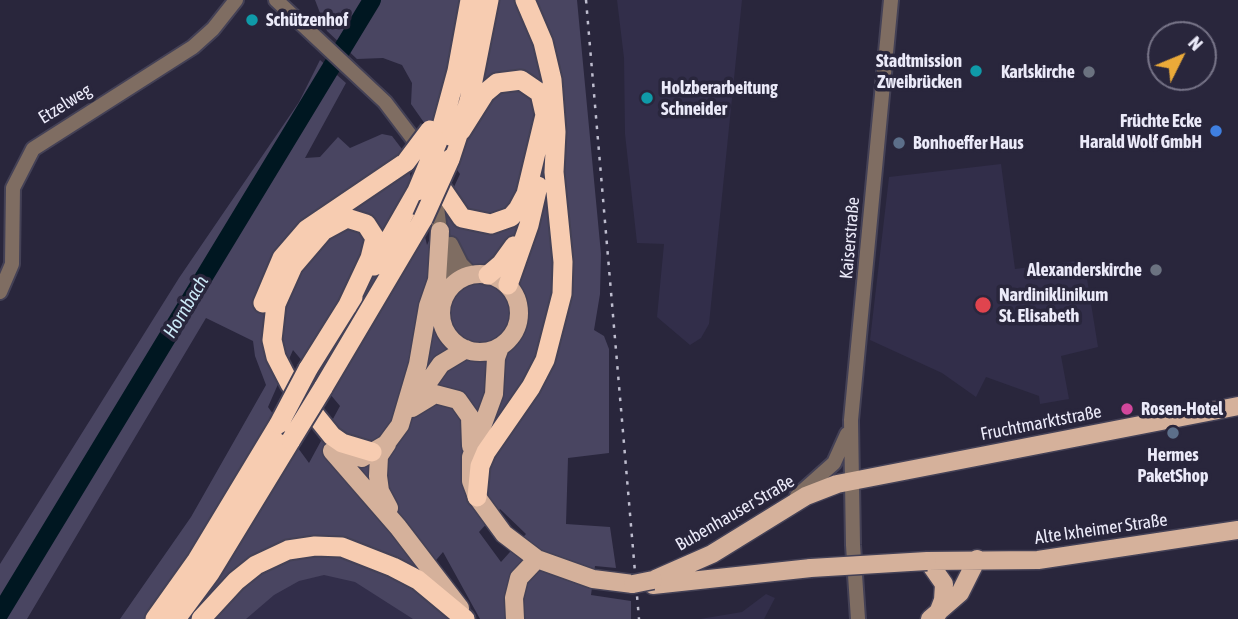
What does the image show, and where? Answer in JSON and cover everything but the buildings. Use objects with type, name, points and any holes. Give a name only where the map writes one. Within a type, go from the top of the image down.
[{"type":"highway","points":[[155,619],[197,560],[279,424],[308,369],[386,248],[416,191],[457,71],[470,0]]},
{"type":"highway","points":[[176,619],[210,573],[430,212],[461,131],[480,58],[489,0]]},
{"type":"highway","points":[[477,497],[482,461],[531,387],[553,338],[562,294],[561,244],[554,172],[555,117],[549,60],[525,0]]},
{"type":"highway","points":[[432,173],[462,218],[491,224],[511,217],[518,209],[526,194],[545,115],[543,101],[534,87],[521,80],[506,79],[491,87],[461,131]]},
{"type":"highway","points":[[508,285],[529,225],[555,117]]},
{"type":"highway","points":[[332,451],[280,391],[267,368],[259,337],[264,299],[282,258],[307,229],[406,162],[434,136]]},
{"type":"highway","points":[[480,275],[501,264],[520,233],[531,196],[536,154]]},
{"type":"highway","points":[[347,307],[370,258],[374,239],[366,224],[347,218],[323,231],[293,266],[276,304],[272,341],[276,357],[290,384],[332,436],[342,443],[379,452]]},
{"type":"highway","points":[[201,619],[236,581],[256,565],[288,551],[315,546],[342,547],[423,574],[466,619]]},
{"type":"main road","points":[[409,406],[428,306],[437,280],[440,231]]},
{"type":"main road","points":[[409,406],[440,349],[445,330],[442,307],[452,286],[480,275],[508,285],[518,302],[519,317],[514,333],[500,347],[496,358],[494,394],[471,457]]},
{"type":"main road","points":[[445,330],[454,342],[469,350],[486,371],[490,404]]},
{"type":"main road","points":[[372,497],[366,467],[431,374],[450,357],[469,350],[500,347]]},
{"type":"main road","points":[[409,406],[435,394],[458,400],[470,417],[471,481],[477,497],[490,520],[516,545],[537,559],[519,578],[514,598],[515,618]]},
{"type":"main road","name":"Fruchtmarktstraße","points":[[851,480],[1238,406]]},
{"type":"main road","points":[[332,451],[360,458],[379,452]]},
{"type":"main road","points":[[332,451],[398,527]]},
{"type":"main road","points":[[379,452],[380,491],[423,574]]},
{"type":"main road","name":"Bubenhauser Straße","points":[[653,582],[712,554],[806,496],[851,480]]},
{"type":"main road","name":"Alte Ixheimer Straße","points":[[537,559],[593,579],[633,584],[928,561],[1038,560],[1238,530]]},
{"type":"main road","points":[[934,616],[960,593],[976,559]]},
{"type":"main road","points":[[928,561],[944,584],[943,600],[934,616]]},
{"type":"street","name":"Etzelweg","points":[[0,292],[12,264],[13,188],[33,149],[47,137],[193,47],[213,29],[236,0]]},
{"type":"street","points":[[276,0],[352,70],[421,147],[432,173],[430,212],[440,231],[451,268],[452,286]]},
{"type":"street","name":"Kaiserstraße","points":[[858,619],[851,480],[851,419],[891,0]]},
{"type":"street","points":[[430,212],[452,247],[480,275]]},
{"type":"street","points":[[779,511],[834,463],[851,419]]},
{"type":"shaded area","points":[[315,0],[577,0],[601,254],[600,294],[594,330],[604,336],[609,349],[609,453],[568,458],[566,524],[610,527],[616,568],[595,566],[591,595],[631,601],[631,619],[480,619],[443,552],[413,587],[450,619],[413,619],[355,582],[324,575],[299,581],[274,595],[246,619],[120,619],[191,517],[266,385],[255,356],[253,341],[206,318],[27,619],[0,619],[0,564],[179,278],[299,102],[320,60],[346,83],[305,158],[320,157],[338,137],[350,148],[382,134],[392,136],[405,153],[427,245],[460,174],[411,104],[412,83],[402,65],[383,58],[357,59],[327,31]],"holes":[[[293,350],[340,406],[309,463],[268,407]],[[500,509],[526,534],[501,562],[479,532]]]},
{"type":"shaded area","points":[[617,0],[742,0],[709,324],[701,338],[690,345],[657,317],[664,244],[637,243],[625,134],[624,58]]},
{"type":"shaded area","name":"Nardiniklinikum St. Elisabeth","points":[[1001,164],[1015,269],[1084,260],[1098,347],[1061,356],[1069,399],[1040,404],[1039,396],[986,377],[976,397],[942,373],[870,340],[889,177]]},
{"type":"shaded area","points":[[349,569],[419,619],[227,619],[257,589]]},
{"type":"shaded area","points":[[766,594],[775,598],[764,619],[700,619],[742,612]]},
{"type":"waterway","name":"Hornbach","points":[[0,613],[372,0]]},
{"type":"railway","points":[[586,0],[639,619]]},
{"type":"place","name":"Schützenhof","points":[[252,20]]},
{"type":"place","name":"Stadtmission Zweibrücken","points":[[976,71]]},
{"type":"place","name":"Karlskirche","points":[[1089,72]]},
{"type":"place","name":"Holzberarbeitung Schneider","points":[[647,98]]},
{"type":"place","name":"Früchte Ecke Harald Wolf GmbH","points":[[1216,131]]},
{"type":"place","name":"Bonhoeffer Haus","points":[[899,143]]},
{"type":"place","name":"Alexanderskirche","points":[[1156,270]]},
{"type":"place","name":"Nardiniklinikum St. Elisabeth","points":[[983,305]]},
{"type":"place","name":"Rosen-Hotel","points":[[1127,409]]},
{"type":"place","name":"Hermes PaketShop","points":[[1173,433]]}]
